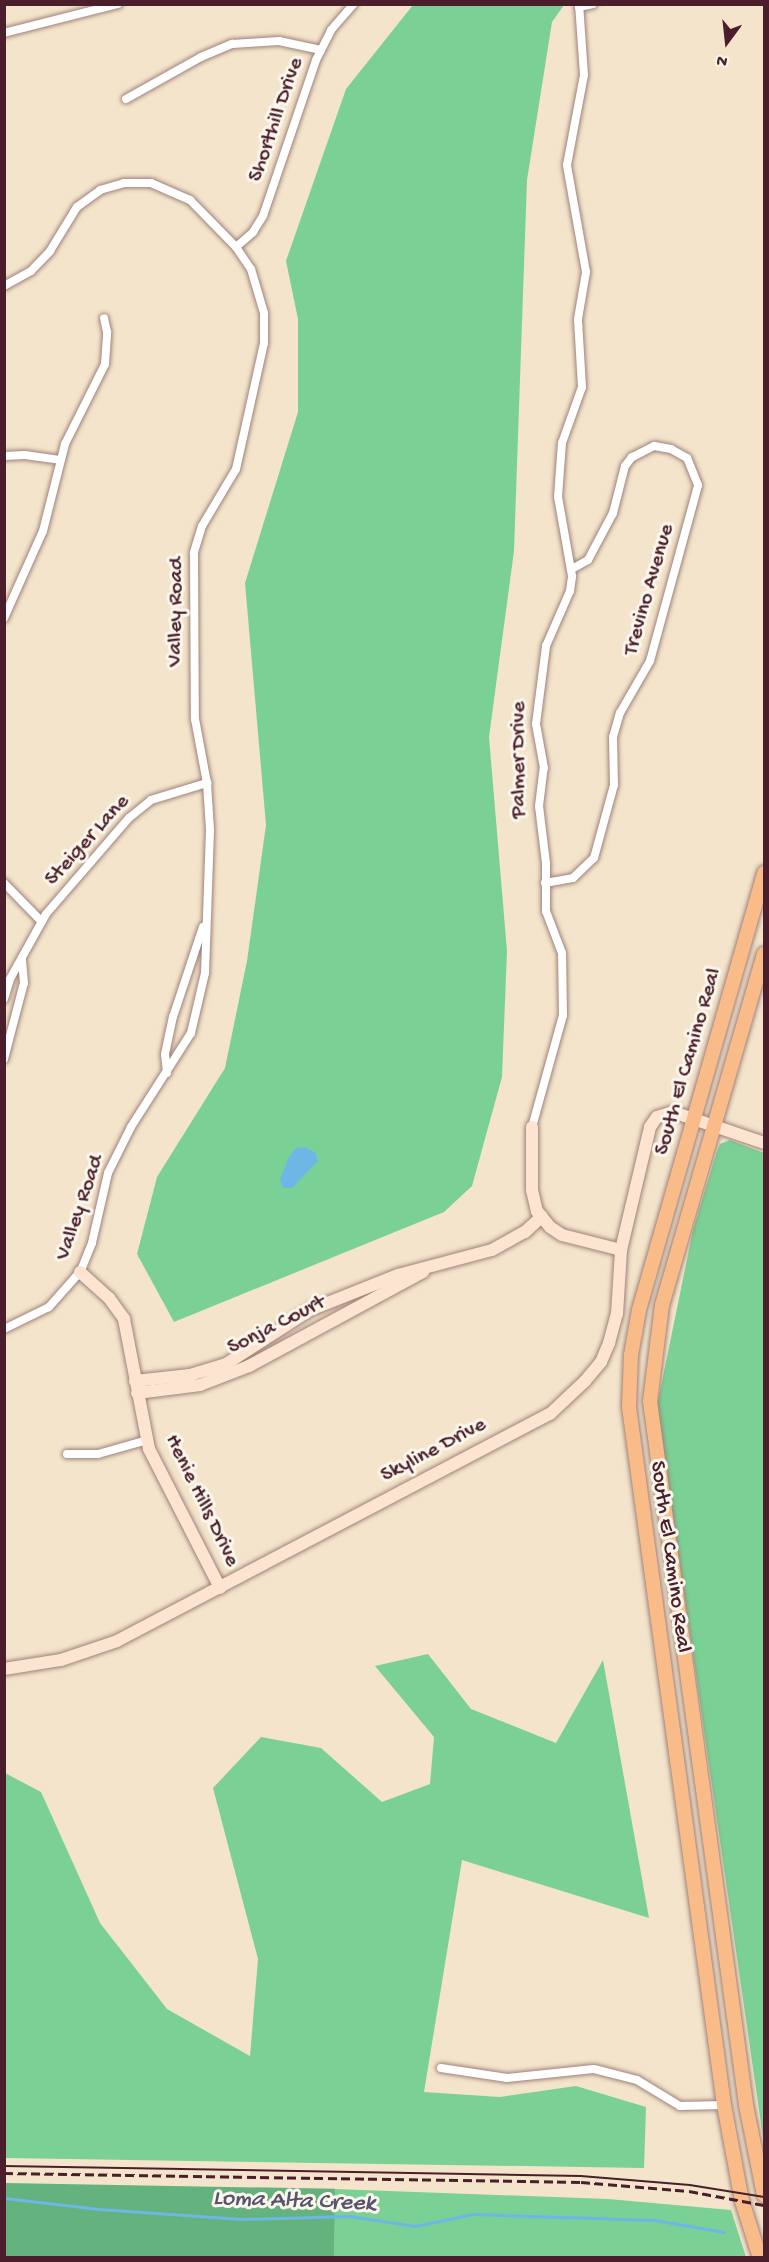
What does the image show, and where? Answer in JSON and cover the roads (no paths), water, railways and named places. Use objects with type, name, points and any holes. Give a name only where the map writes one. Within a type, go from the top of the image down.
[{"type":"main road","name":"South El Camino Real","points":[[760,2258],[742,2201],[724,2105],[629,1407],[631,1355],[639,1310],[765,873]]},
{"type":"main road","name":"South El Camino Real","points":[[765,954],[662,1305],[650,1401],[746,2105],[765,2195]]},
{"type":"street","points":[[4,33],[118,4]]},
{"type":"street","name":"Shorthill Drive","points":[[236,247],[253,232],[263,216],[321,50],[332,30],[354,4]]},
{"type":"street","points":[[579,6],[593,4]]},
{"type":"street","name":"Palmer Drive","points":[[579,6],[585,75],[567,165],[586,272],[578,319],[582,387],[562,443],[558,497],[572,569],[570,591],[546,646],[536,724],[544,768],[539,806],[546,910],[562,953],[562,1015],[532,1127],[532,1190],[542,1216],[562,1235],[621,1250]]},
{"type":"street","points":[[126,99],[201,57],[232,44],[279,41],[321,50]]},
{"type":"street","name":"Valley Road","points":[[4,286],[31,272],[50,251],[77,207],[100,190],[124,183],[151,183],[190,200],[236,247],[260,292],[264,343],[236,469],[202,526],[194,553],[195,719],[207,783],[210,830],[204,925],[205,973],[191,1033],[131,1127],[108,1173],[92,1243],[80,1272],[49,1307],[4,1329]]},
{"type":"street","points":[[4,618],[43,531],[60,460],[76,417],[105,364],[107,332],[104,318]]},
{"type":"street","name":"Trevino Avenue","points":[[545,883],[573,878],[594,858],[614,785],[613,737],[620,712],[650,661],[698,485],[687,458],[671,449],[654,446],[632,457],[625,466],[613,513],[588,560],[572,569]]},
{"type":"street","points":[[4,456],[25,455],[60,460]]},
{"type":"street","name":"Steiger Lane","points":[[4,999],[22,958],[42,922],[143,806],[181,788],[207,783]]},
{"type":"street","points":[[4,884],[42,922]]},
{"type":"street","name":"Valley Road","points":[[167,1073],[165,1053],[172,1017],[204,925]]},
{"type":"street","points":[[4,1059],[24,982],[22,958]]},
{"type":"street","name":"Skyline Drive","points":[[4,1670],[62,1660],[117,1641],[550,1414],[601,1362],[617,1314],[621,1250],[651,1127],[657,1117],[673,1112],[765,1143]]},
{"type":"street","name":"Sonja Court","points":[[136,1387],[226,1364],[310,1310],[398,1275],[426,1270],[492,1250],[525,1232],[542,1216]]},
{"type":"street","name":"Sonja Court","points":[[136,1387],[200,1384],[249,1366],[401,1287],[426,1270]]},
{"type":"street","name":"Henie Hills Drive","points":[[80,1272],[109,1298],[123,1319],[147,1440],[220,1588]]},
{"type":"street","points":[[67,1454],[98,1454],[147,1440]]},
{"type":"street","points":[[441,2068],[507,2078],[594,2069],[638,2080],[680,2106],[724,2105]]},
{"type":"water","points":[[305,1147],[316,1153],[318,1161],[292,1188],[283,1188],[280,1179],[289,1157],[296,1148]]},
{"type":"waterway","name":"Loma Alta Creek","points":[[4,2198],[99,2209],[242,2219],[349,2216],[415,2226],[473,2214],[655,2220],[724,2232]]},
{"type":"tram line","points":[[4,2166],[581,2176],[690,2185],[764,2197]]},
{"type":"railway","points":[[4,2173],[581,2182],[689,2191],[764,2205]]}]
